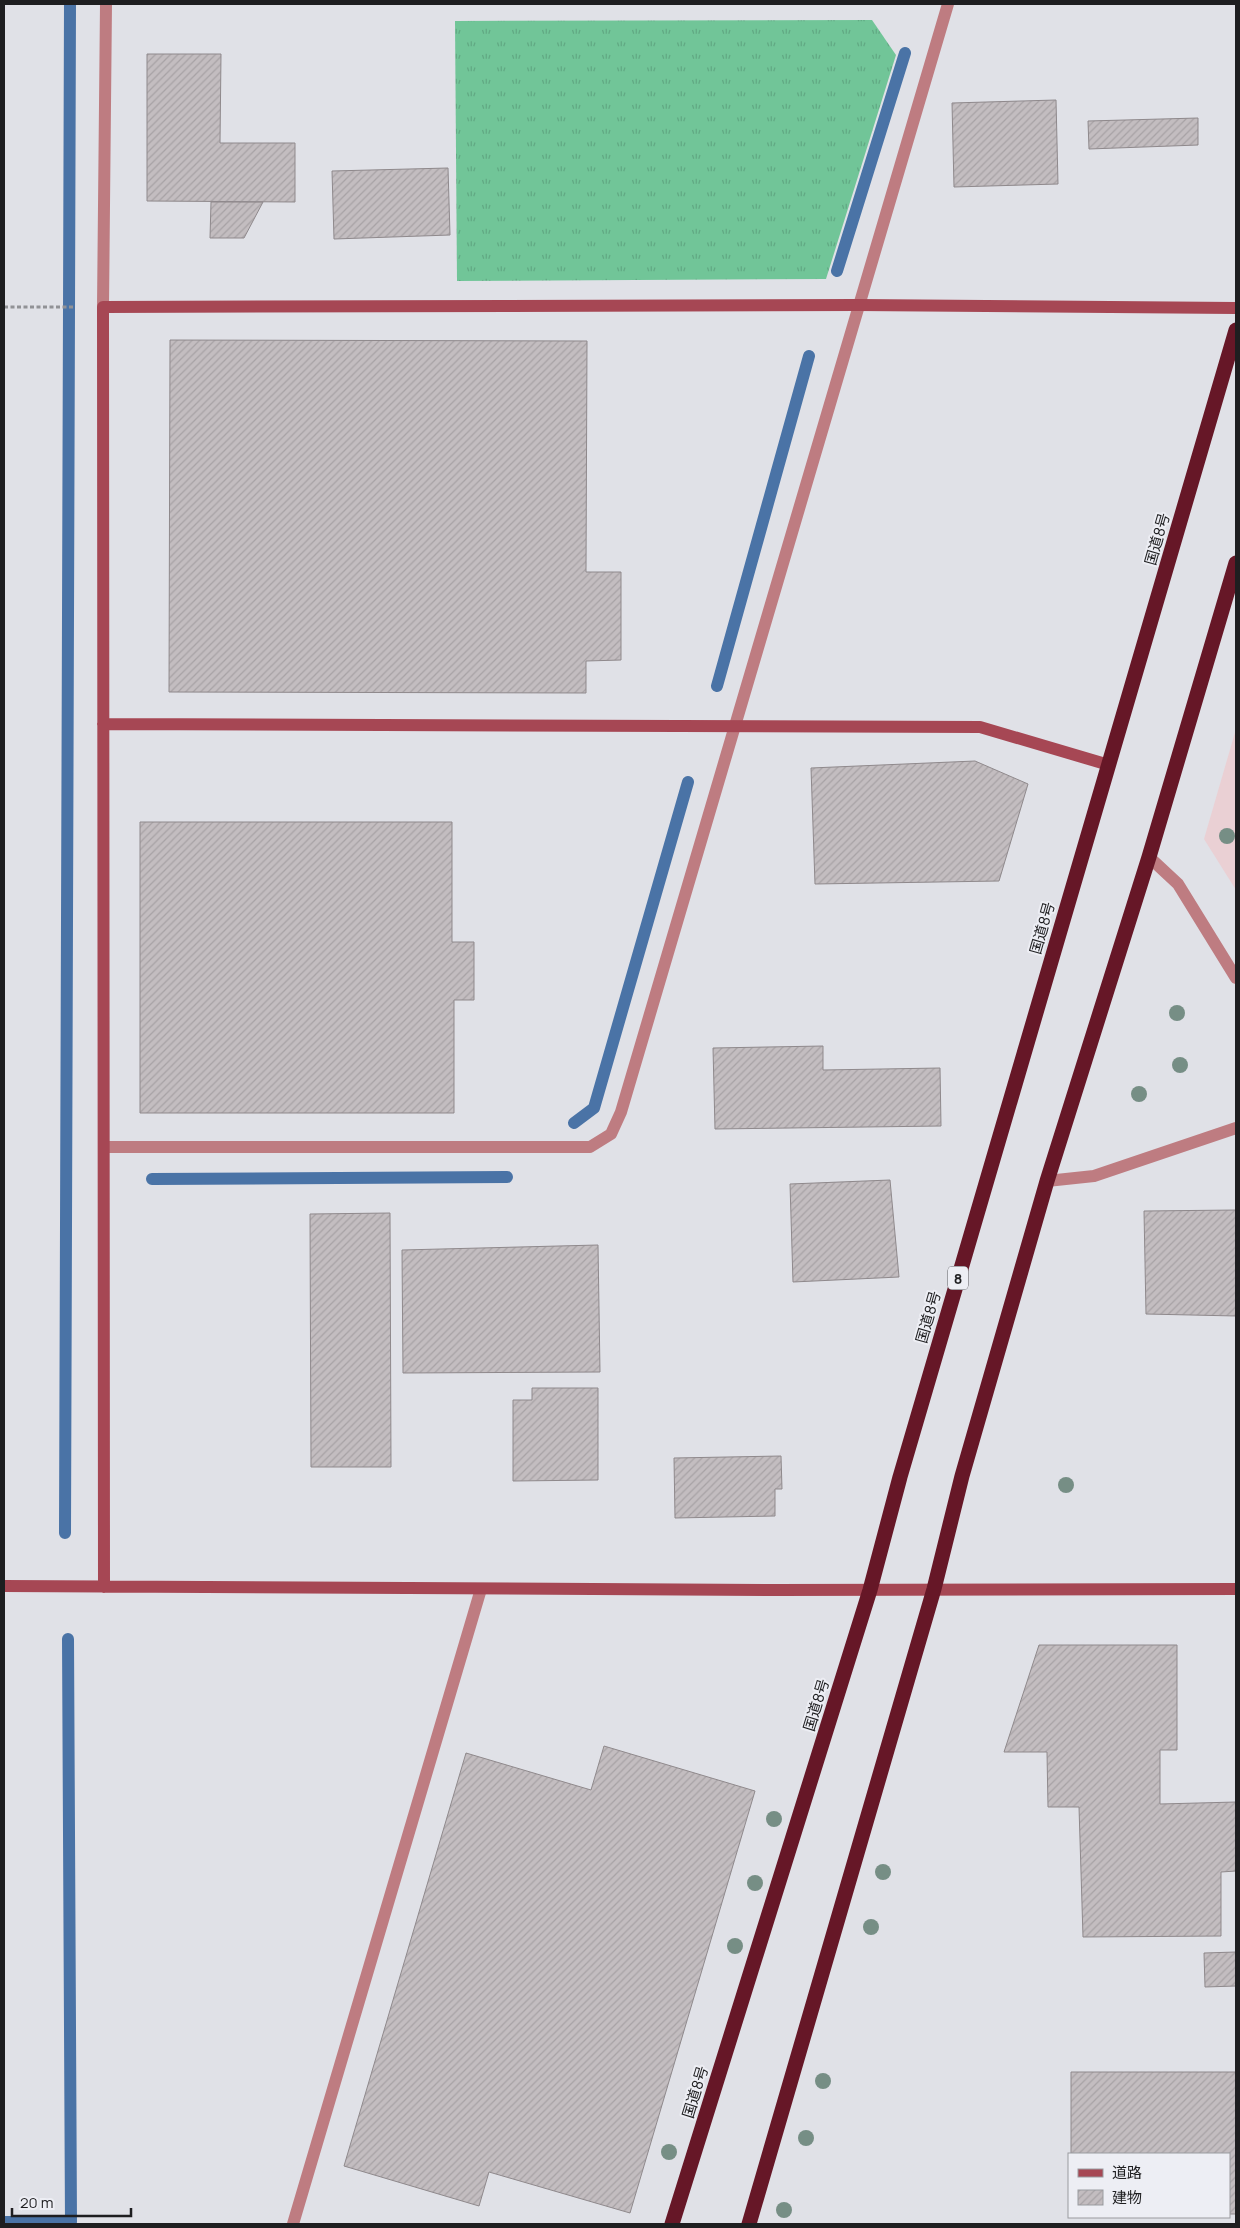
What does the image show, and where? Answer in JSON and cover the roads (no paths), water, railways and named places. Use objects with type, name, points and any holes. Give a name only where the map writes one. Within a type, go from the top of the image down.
[{"type":"highway","name":"国道8号","points":[[672,2224],[870,1590],[900,1477],[1236,330]]},
{"type":"highway","points":[[748,2224],[934,1590],[962,1476],[1047,1181],[1149,857],[1236,563]]},
{"type":"street","points":[[104,1587],[105,1147],[103,724],[106,4]]},
{"type":"street","points":[[105,1147],[590,1147],[611,1134],[621,1112],[948,4]]},
{"type":"street","points":[[104,306],[858,305],[1236,308]]},
{"type":"street","points":[[103,724],[980,728],[1109,765]]},
{"type":"street","points":[[1149,857],[1178,884],[1236,978]]},
{"type":"street","points":[[1047,1181],[1094,1176],[1236,1128]]},
{"type":"street","points":[[4,1586],[870,1590],[1236,1589]]},
{"type":"street","points":[[293,2224],[482,1589]]},
{"type":"waterway","points":[[65,1533],[67,386],[70,4]]},
{"type":"waterway","points":[[837,271],[905,53]]},
{"type":"waterway","points":[[717,686],[809,356]]},
{"type":"waterway","points":[[574,1123],[594,1108],[688,782]]},
{"type":"waterway","points":[[152,1179],[507,1177]]},
{"type":"waterway","points":[[4,2222],[71,2222],[68,1639]]}]
